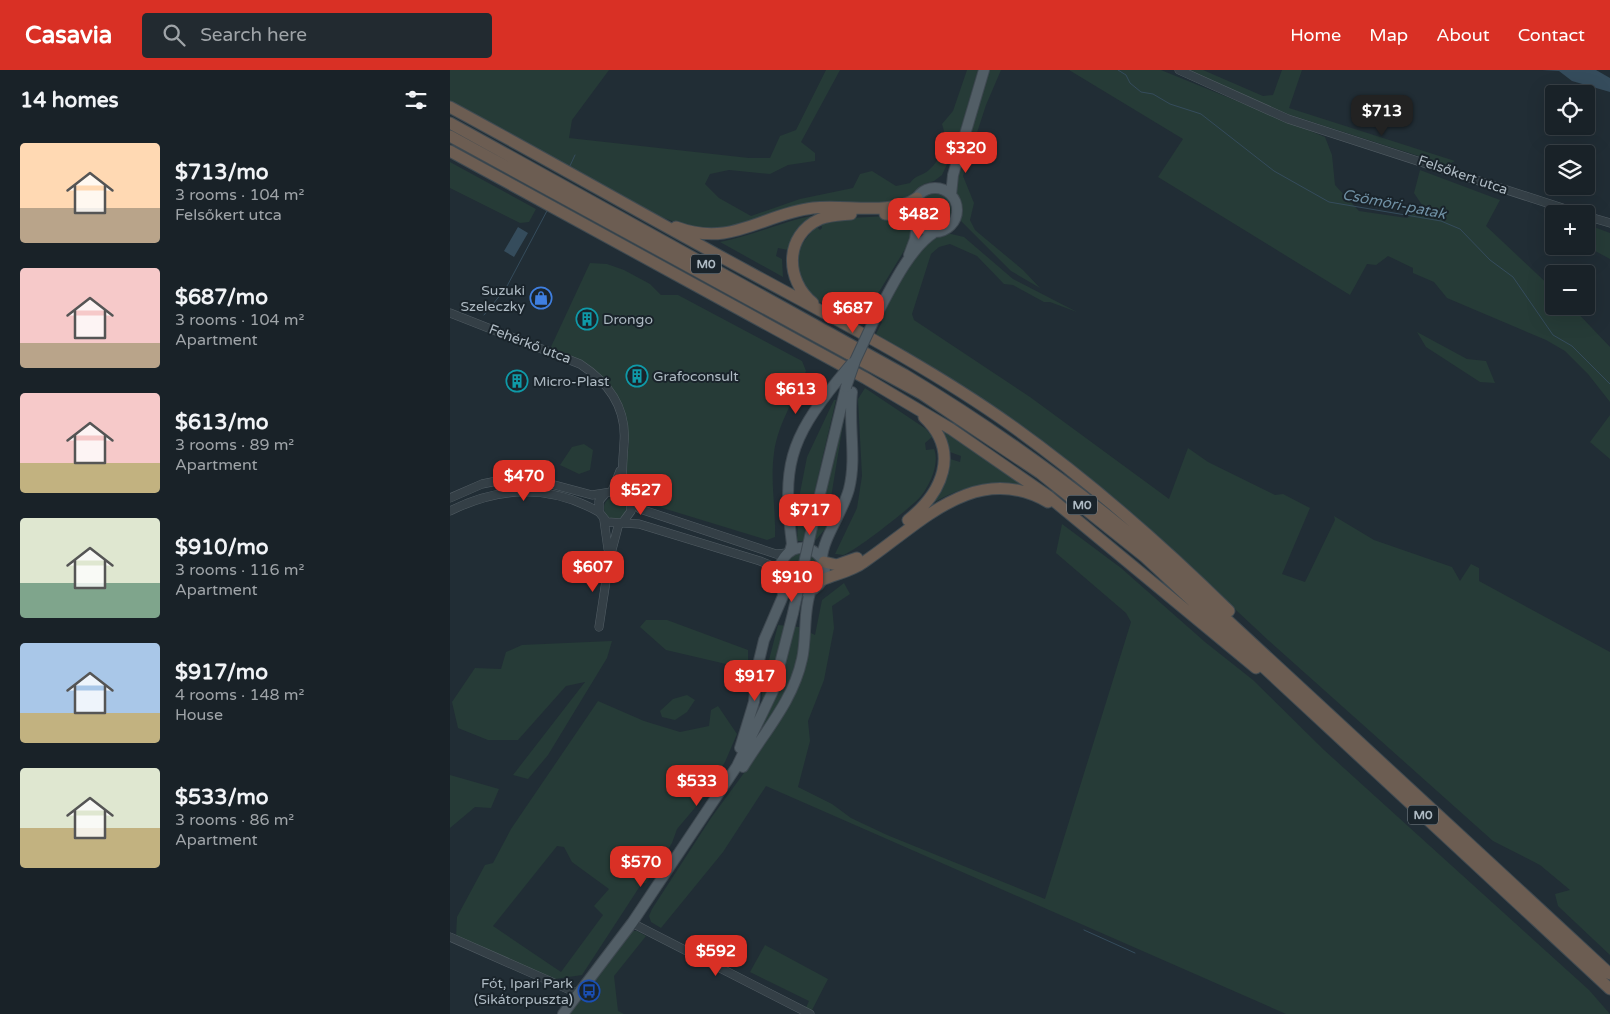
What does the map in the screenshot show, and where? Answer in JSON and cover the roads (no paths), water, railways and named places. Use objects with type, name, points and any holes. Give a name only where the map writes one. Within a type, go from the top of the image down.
[{"type":"highway","points":[[450,107],[828,314],[949,384],[1011,426],[1085,481],[1140,527],[1194,577],[1275,658],[1287,676]]},
{"type":"highway","name":"M0","points":[[450,123],[560,189],[922,394],[994,441],[1057,486],[1122,537],[1306,704],[1610,989]]},
{"type":"highway","name":"M0","points":[[450,136],[560,189],[898,370],[976,418],[1046,467],[1105,512],[1171,568],[1610,974]]},
{"type":"highway","points":[[450,151],[912,406],[982,450],[1069,513],[1280,688],[1306,704]]},
{"type":"highway","points":[[654,219],[684,230],[718,234],[744,230],[812,208],[899,207],[917,198]]},
{"type":"highway","points":[[828,314],[807,298],[793,275],[792,254],[799,237],[805,230],[821,218],[838,215],[900,214],[916,221]]},
{"type":"highway","points":[[823,560],[837,565],[850,562],[860,556],[919,511],[938,487],[944,459],[941,442],[933,426],[912,406]]},
{"type":"highway","points":[[822,580],[863,563],[941,505],[967,494],[990,490],[1018,491],[1045,500],[1069,513]]},
{"type":"main road","points":[[916,221],[928,231],[935,232],[946,230],[955,220],[957,207],[951,195],[951,184],[984,70]]},
{"type":"main road","points":[[936,188],[944,180],[960,150]]},
{"type":"main road","points":[[905,265],[915,239],[916,221],[913,210],[917,198],[929,189],[936,188],[951,195]]},
{"type":"main road","points":[[563,1014],[632,923],[722,792],[757,727],[773,691],[782,661],[845,386],[874,318],[905,265],[928,236],[935,232]]},
{"type":"main road","points":[[722,792],[747,730],[764,640],[783,596],[781,563],[792,544],[786,494],[792,459],[804,426],[845,386],[855,361]]},
{"type":"main road","points":[[782,578],[798,592],[811,590],[822,580],[825,572],[823,560],[824,545],[845,503],[853,455],[850,415],[845,386]]},
{"type":"main road","points":[[789,552],[808,548],[823,560]]},
{"type":"main road","points":[[722,792],[734,781],[769,731],[794,686],[802,659],[811,590]]},
{"type":"street","name":"Felsőkert utca","points":[[1179,70],[1288,118],[1553,205]]},
{"type":"street","points":[[1595,219],[1610,223]]},
{"type":"street","name":"Fehérkő utca","points":[[450,313],[580,364],[597,375],[612,391],[620,407],[625,441],[621,469]]},
{"type":"street","points":[[612,491],[621,469]]},
{"type":"street","points":[[599,627],[609,561],[620,523],[631,511],[621,469]]},
{"type":"street","points":[[450,498],[482,484],[502,480],[532,479],[592,495],[604,495]]},
{"type":"street","points":[[450,511],[467,502],[503,491],[530,491],[563,498],[588,506],[599,512],[608,532],[609,561]]},
{"type":"street","points":[[599,512],[599,501],[604,495],[612,491],[618,491],[646,511],[776,554],[789,552]]},
{"type":"street","points":[[604,520],[612,524],[639,524],[760,561],[772,566],[782,578]]},
{"type":"street","points":[[632,923],[810,1014]]},
{"type":"street","points":[[450,937],[579,994]]},
{"type":"water","points":[[1542,70],[1596,70],[1610,78],[1610,92],[1595,88],[1595,85],[1586,85],[1572,81],[1559,71]]},
{"type":"water","points":[[518,227],[528,233],[514,257],[504,251]]},
{"type":"waterway","name":"Csömöri-patak","points":[[1118,70],[1126,75],[1130,83],[1141,92],[1153,94],[1170,104],[1201,114],[1274,171],[1329,202],[1441,221],[1460,229],[1490,260],[1513,277],[1553,335],[1572,346],[1610,384]]},
{"type":"waterway","points":[[569,168],[575,155]]},
{"type":"waterway","points":[[484,315],[506,288],[548,209]]},
{"type":"waterway","points":[[1084,930],[1135,953]]},
{"type":"place","name":"Suzuki Szeleczky","points":[[541,298]]},
{"type":"place","name":"Drongo","points":[[587,319]]},
{"type":"place","name":"Grafoconsult","points":[[637,376]]},
{"type":"place","name":"Micro-Plast","points":[[517,381]]},
{"type":"place","name":"Fót, Ipari Park (Sikátorpuszta)","points":[[589,991]]}]
